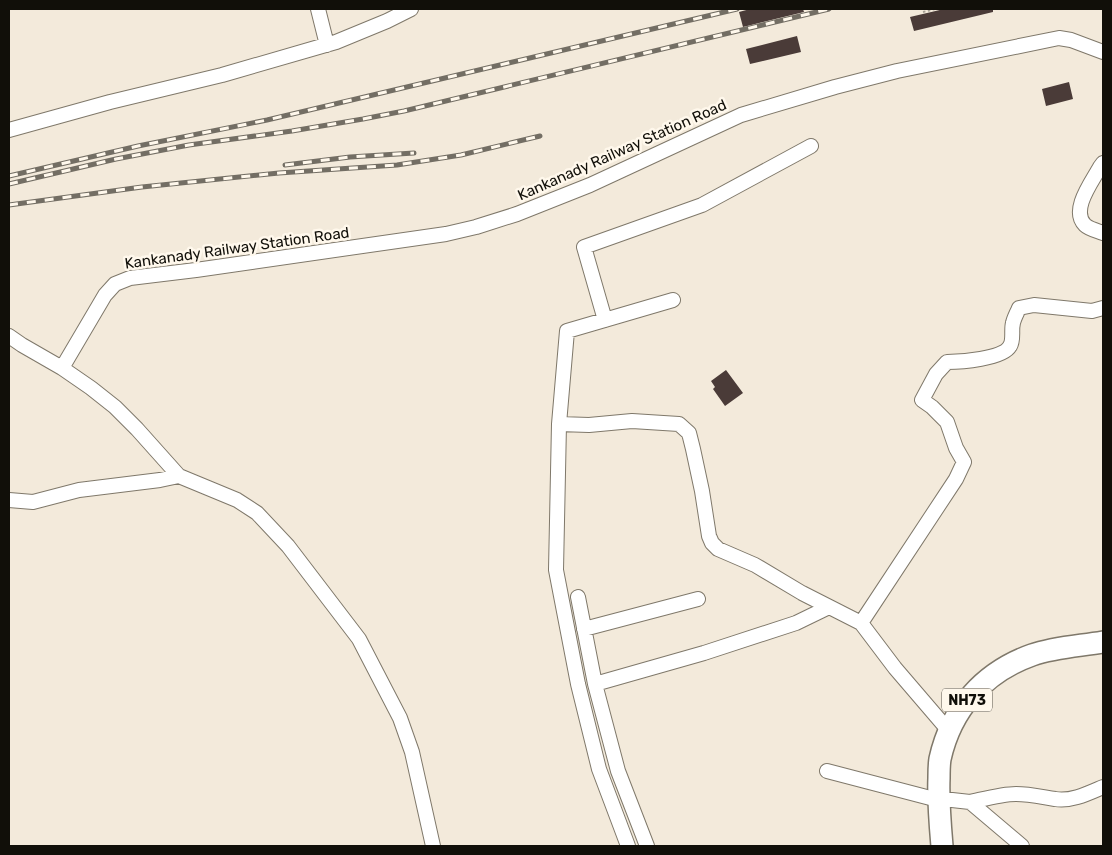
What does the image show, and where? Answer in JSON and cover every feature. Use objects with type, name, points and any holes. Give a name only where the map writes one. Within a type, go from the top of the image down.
[{"type":"highway","name":"NH73","points":[[942,846],[953,800],[940,760],[949,731],[958,713],[972,693],[991,677],[1013,663],[1032,655],[1055,649],[1103,642]]},
{"type":"highway","name":"NH73","points":[[956,846],[953,800],[954,762],[962,736],[982,702],[1019,675],[1048,664],[1103,654]]},
{"type":"street","points":[[318,9],[327,45]]},
{"type":"street","points":[[9,130],[110,102],[222,75],[327,45],[387,21],[411,9]]},
{"type":"street","name":"Kankanady Railway Station Road","points":[[62,368],[105,295],[115,284],[130,278],[436,236],[476,227],[517,214],[590,185],[741,115],[835,87],[897,71],[1059,38],[1071,40],[1103,52]]},
{"type":"street","points":[[605,320],[584,247],[702,205],[811,146]]},
{"type":"street","points":[[1103,163],[1080,204],[1080,218],[1086,227],[1103,232]]},
{"type":"street","points":[[628,846],[599,769],[578,684],[556,570],[559,424],[567,331],[672,300]]},
{"type":"street","points":[[860,623],[956,478],[964,462],[956,448],[947,422],[922,400],[936,374],[946,362],[960,362],[993,356],[1006,351],[1011,346],[1013,323],[1019,308],[1034,305],[1092,311],[1103,308]]},
{"type":"street","points":[[9,336],[62,368],[115,407],[178,476],[236,500],[258,513],[288,546],[359,639],[400,718],[412,752],[433,846]]},
{"type":"street","points":[[9,353],[22,345]]},
{"type":"street","points":[[559,424],[589,425],[632,421],[680,424],[689,433],[702,491],[709,536],[718,549],[755,565],[802,594],[860,623],[895,668],[949,731]]},
{"type":"street","points":[[9,500],[33,502],[79,490],[178,476]]},
{"type":"street","points":[[578,598],[594,684],[618,771],[648,846]]},
{"type":"street","points":[[584,629],[698,599]]},
{"type":"street","points":[[594,684],[704,653],[796,623],[829,607]]},
{"type":"street","points":[[827,771],[953,800],[1014,794],[1056,800],[1085,795],[1103,787]]},
{"type":"street","points":[[953,800],[1022,846]]},
{"type":"path","points":[[923,12],[935,9]]},
{"type":"building","points":[[750,9],[803,9],[804,12],[743,27],[739,12]]},
{"type":"building","points":[[944,9],[993,9],[993,12],[914,31],[910,17]]},
{"type":"building","points":[[797,36],[801,52],[750,64],[746,49]]},
{"type":"building","points":[[1069,82],[1073,99],[1046,106],[1042,89]]},
{"type":"building","points":[[726,370],[743,393],[725,406],[713,389],[715,387],[711,381]]},
{"type":"railway","points":[[9,176],[138,146],[267,120],[737,9]]},
{"type":"railway","points":[[9,184],[116,159],[189,145],[292,131],[404,111],[829,9]]},
{"type":"railway","points":[[9,205],[142,187],[279,173],[397,165],[461,155],[540,136]]},
{"type":"railway","points":[[285,165],[350,157],[414,153]]}]
